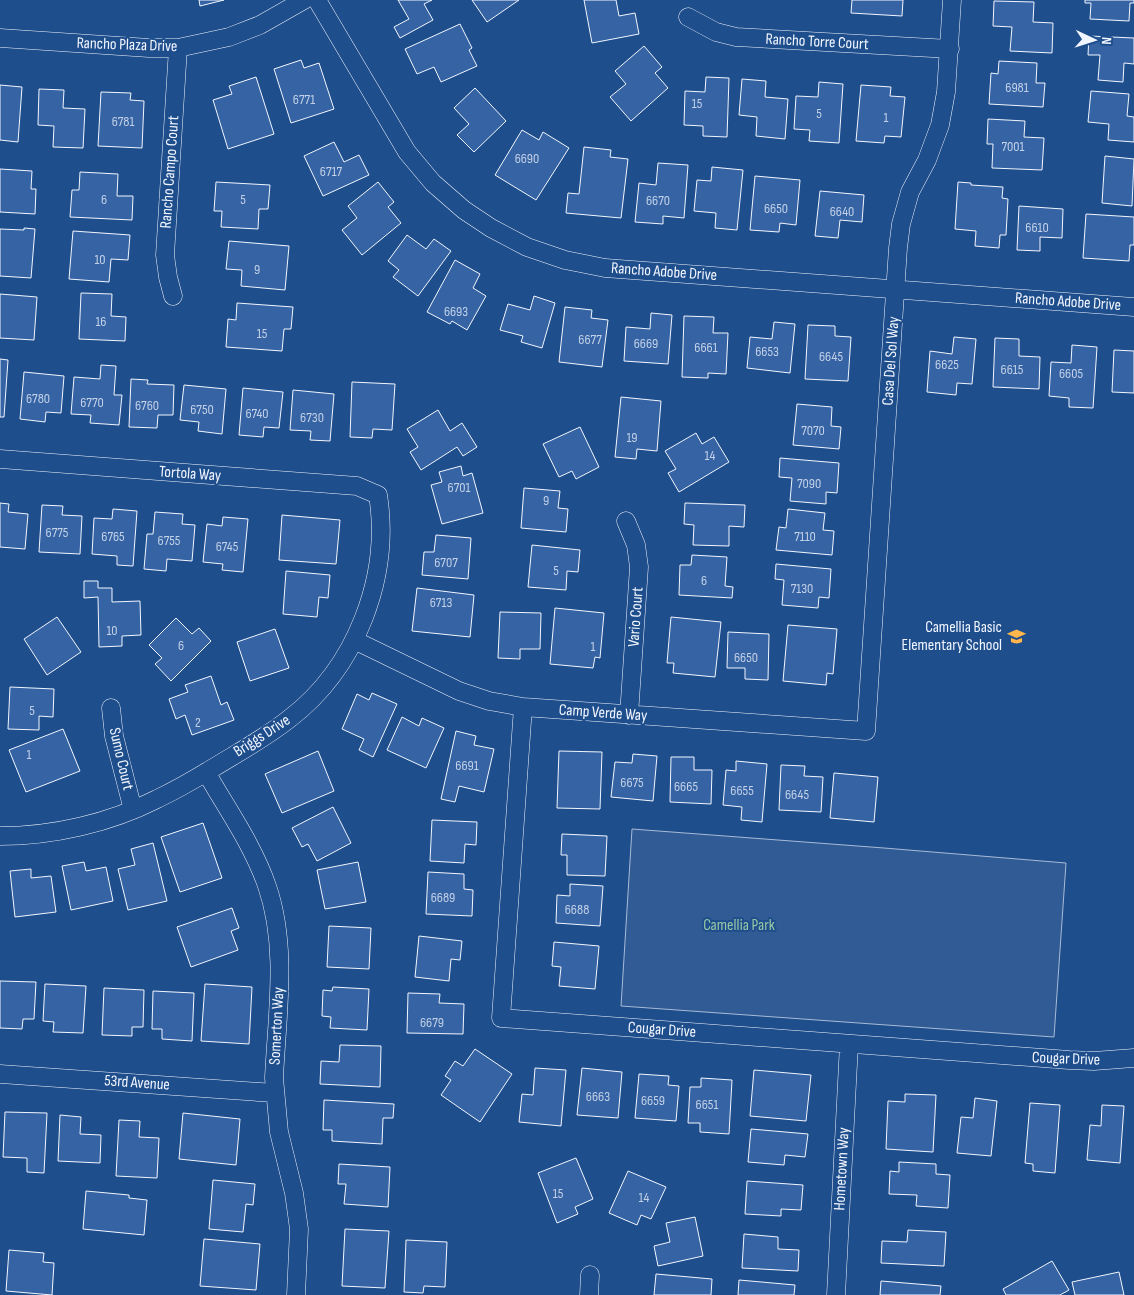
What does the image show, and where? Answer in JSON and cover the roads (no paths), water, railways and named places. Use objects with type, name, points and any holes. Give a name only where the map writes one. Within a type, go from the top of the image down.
[{"type":"street","name":"Rancho Plaza Drive","points":[[0,38],[149,48],[178,48],[229,37],[260,25],[304,0]]},
{"type":"street","name":"Rancho Adobe Drive","points":[[317,0],[407,152],[433,183],[464,210],[491,228],[527,247],[565,260],[605,268],[1134,307]]},
{"type":"street","name":"Casa Del Sol Way","points":[[866,731],[901,224],[910,192],[927,160],[940,125],[946,92],[952,0]]},
{"type":"street","name":"Rancho Torre Court","points":[[688,17],[716,32],[736,37],[950,49]]},
{"type":"street","name":"Rancho Campo Court","points":[[173,296],[165,255],[178,48]]},
{"type":"street","name":"Tortola Way","points":[[0,459],[356,486],[378,495]]},
{"type":"street","name":"Briggs Drive","points":[[0,836],[44,833],[89,824],[133,810],[157,800],[206,772],[291,719],[318,693],[339,666],[362,625],[372,593],[379,560],[382,519],[378,495]]},
{"type":"street","name":"Vario Court","points":[[626,521],[636,545],[639,567],[630,715]]},
{"type":"street","name":"Camp Verde Way","points":[[354,640],[459,692],[489,701],[523,707],[866,731]]},
{"type":"street","name":"Cougar Drive","points":[[523,707],[501,1018],[1070,1060],[1094,1061],[1134,1058]]},
{"type":"street","name":"Sumo Court","points":[[111,708],[114,736],[133,810]]},
{"type":"street","name":"Somerton Way","points":[[206,772],[254,855],[267,885],[276,917],[280,949],[280,978],[274,1093],[279,1132],[294,1193],[299,1229],[296,1295]]},
{"type":"street","name":"Hometown Way","points":[[836,1295],[849,1044]]},
{"type":"street","name":"53rd Avenue","points":[[0,1074],[274,1093]]},
{"type":"street","points":[[589,1295],[590,1274]]},
{"type":"place","name":"Camellia Basic Elementary School","points":[[1016,636]]},
{"type":"park label","name":"Camellia Park","points":[[739,925]]}]
